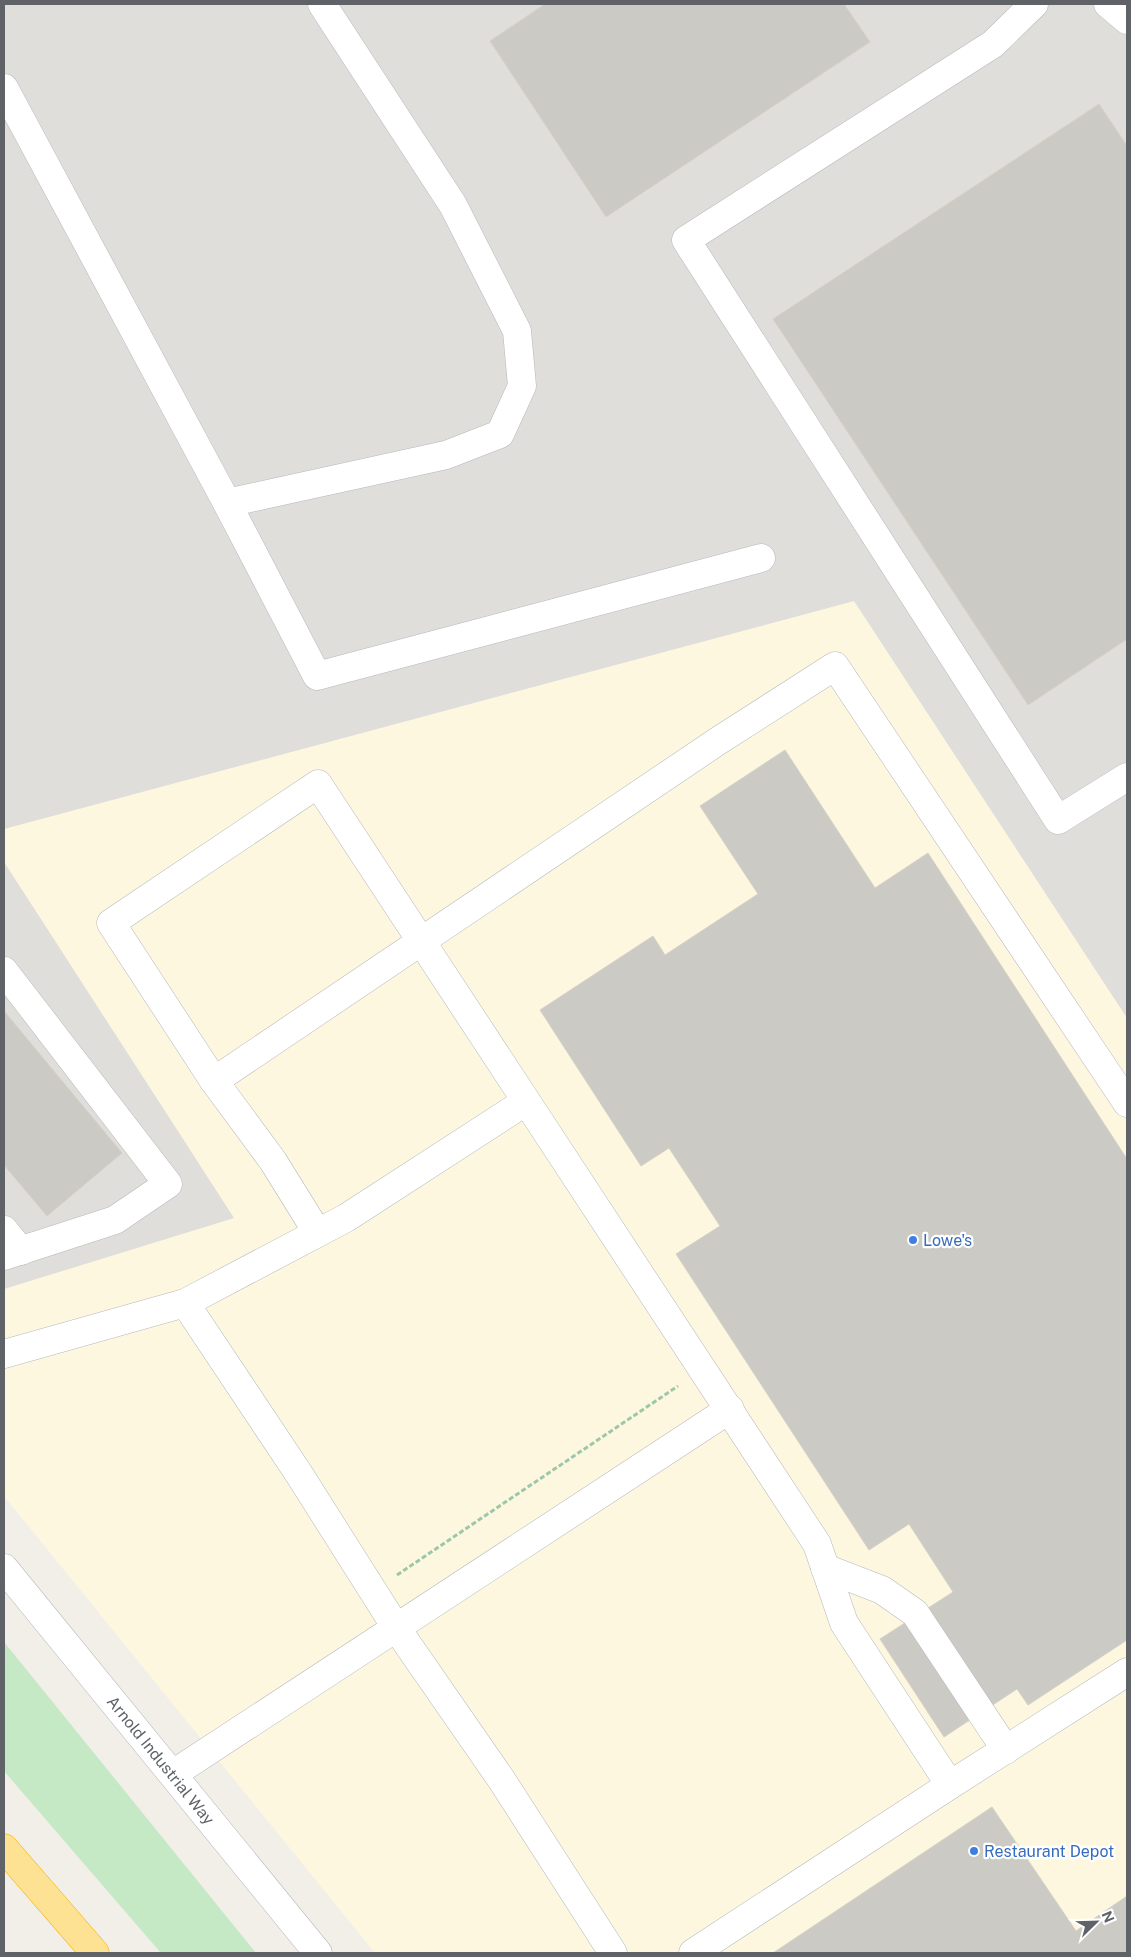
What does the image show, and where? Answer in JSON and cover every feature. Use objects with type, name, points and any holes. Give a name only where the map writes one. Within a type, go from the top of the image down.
[{"type":"highway","points":[[4,1848],[95,1953]]},
{"type":"street","points":[[227,503],[446,454],[500,434],[522,386],[516,331],[453,204],[322,4]]},
{"type":"street","points":[[1034,4],[993,44],[686,240],[1058,820],[1127,777]]},
{"type":"street","points":[[1108,4],[1127,20]]},
{"type":"street","points":[[4,88],[318,676],[761,558]]},
{"type":"street","points":[[214,1081],[718,741],[835,666],[1127,1103]]},
{"type":"street","points":[[318,1232],[273,1161],[214,1081],[111,923],[318,784],[817,1544],[844,1623],[950,1785]]},
{"type":"street","points":[[4,971],[168,1184],[116,1220],[12,1254],[4,1230]]},
{"type":"street","points":[[4,1354],[184,1303],[346,1218],[525,1102]]},
{"type":"street","points":[[184,1303],[299,1474],[397,1629],[500,1779],[613,1953]]},
{"type":"street","points":[[173,1774],[730,1410]]},
{"type":"street","name":"Arnold Industrial Way","points":[[4,1568],[318,1953]]},
{"type":"street","points":[[825,1568],[882,1590],[915,1613],[1006,1750]]},
{"type":"street","points":[[693,1953],[950,1785],[1127,1674]]},
{"type":"path","points":[[396,1575],[703,1370]]},
{"type":"shaded area","points":[[4,4],[1127,4],[1127,1018],[854,601],[4,829]]},
{"type":"shaded area","points":[[854,601],[1127,1018],[1127,1953],[375,1953],[4,1496],[4,1289],[234,1218],[4,862],[4,829]]},
{"type":"shaded area","points":[[4,862],[234,1218],[4,1289]]},
{"type":"green space","points":[[4,1642],[256,1953],[161,1953],[4,1771]]},
{"type":"building","points":[[545,4],[844,4],[870,42],[606,217],[490,41]]},
{"type":"building","points":[[1099,104],[1127,146],[1127,639],[1028,705],[773,319]]},
{"type":"building","name":"Lowe's","points":[[785,750],[875,888],[928,853],[1127,1159],[1127,1640],[1028,1705],[1017,1689],[944,1737],[880,1639],[953,1592],[909,1524],[869,1550],[676,1254],[720,1226],[669,1148],[641,1166],[540,1010],[653,936],[665,955],[758,894],[700,806]]},
{"type":"building","points":[[4,1011],[122,1153],[47,1216],[4,1165]]},
{"type":"building","name":"Restaurant Depot","points":[[992,1807],[1076,1931],[1127,1896],[1127,1953],[773,1953]]},
{"type":"place","name":"Lowe's","points":[[913,1240]]},
{"type":"place","name":"Restaurant Depot","points":[[974,1851]]}]
